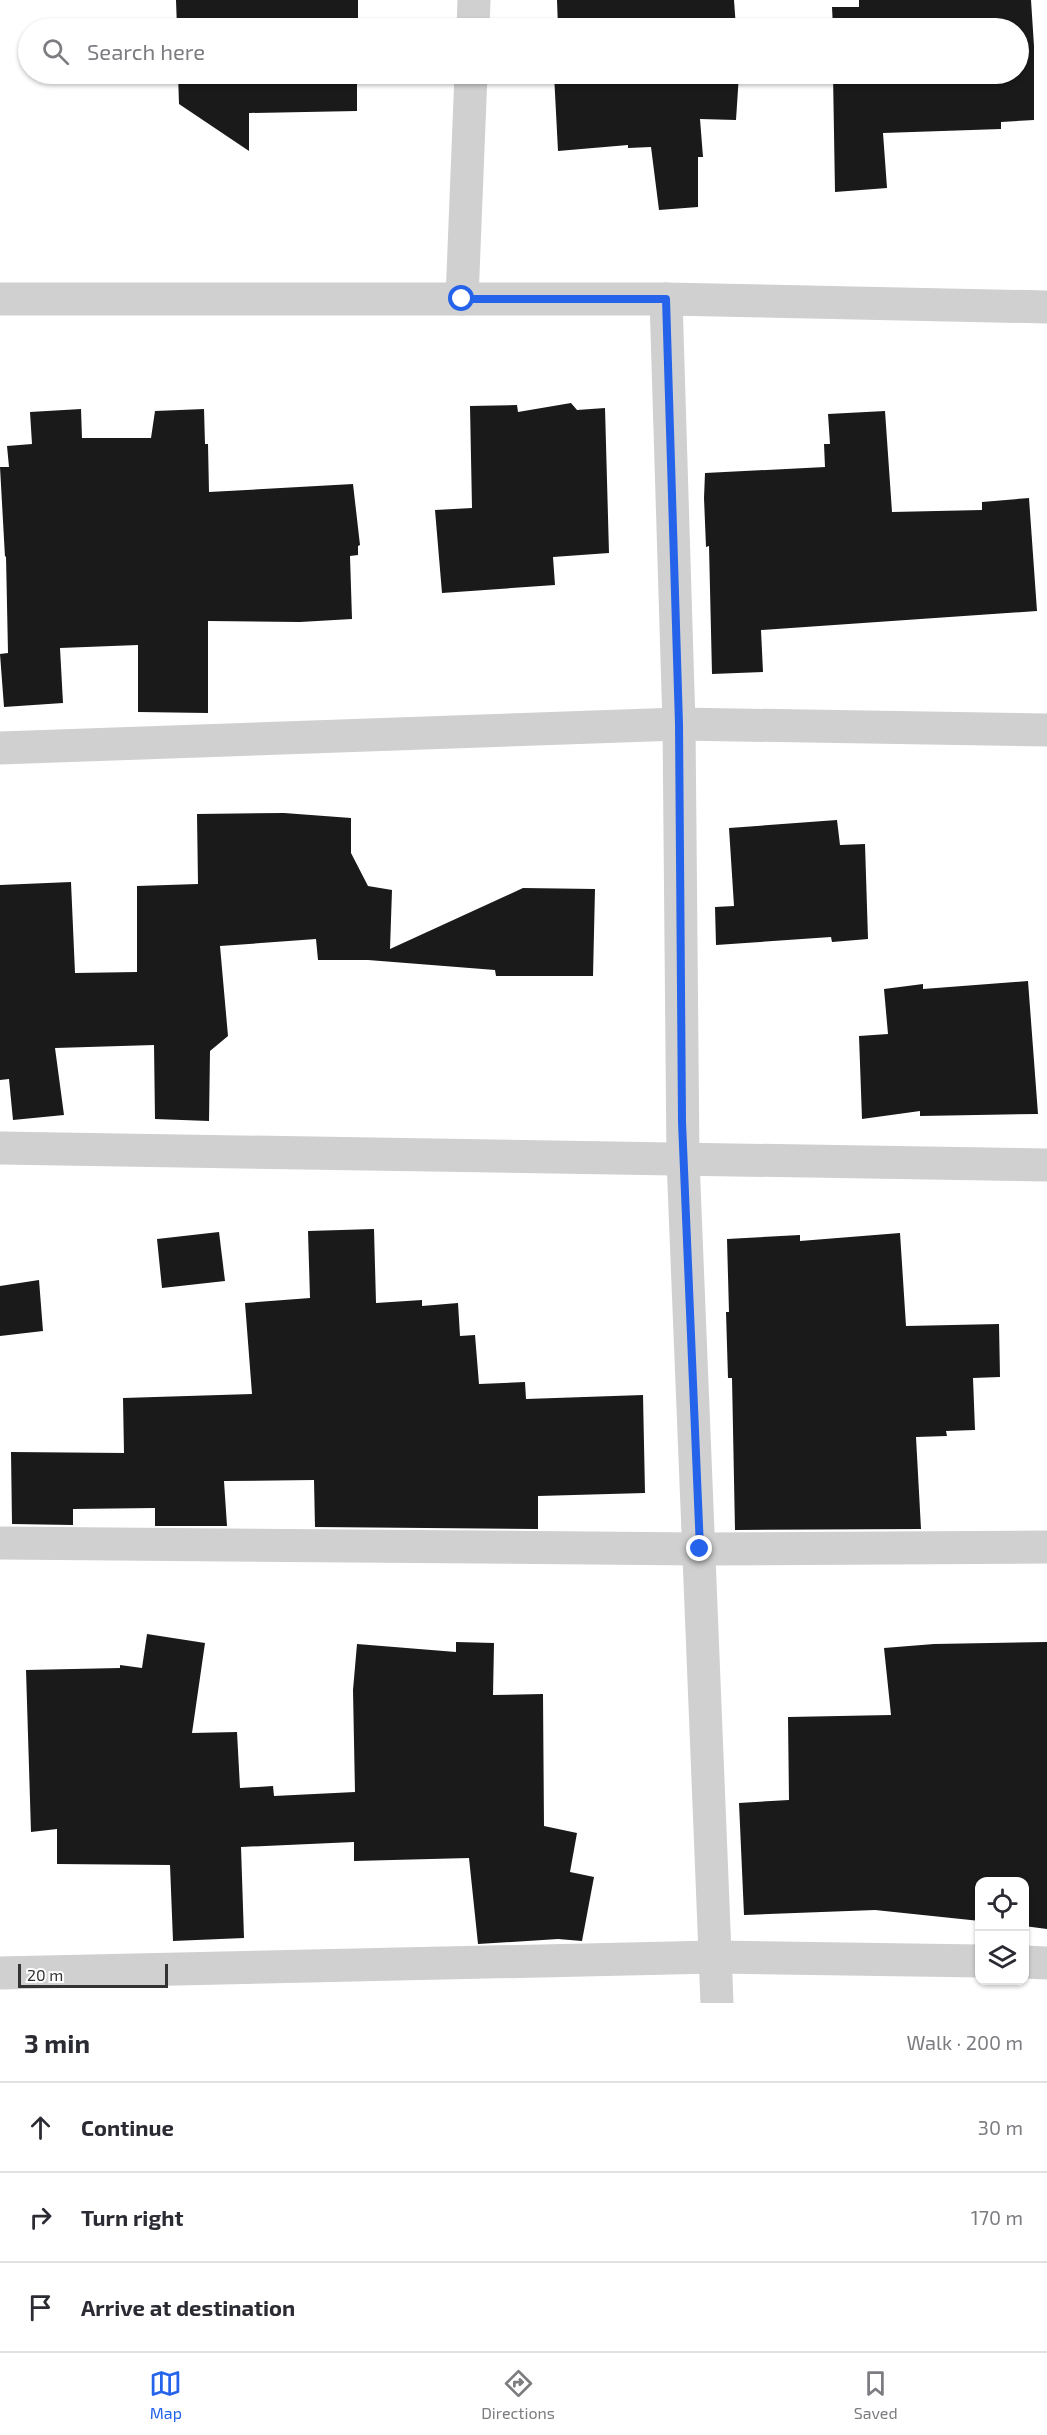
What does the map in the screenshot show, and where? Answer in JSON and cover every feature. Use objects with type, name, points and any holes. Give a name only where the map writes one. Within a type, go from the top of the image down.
[{"type":"street","points":[[473,18],[474,0]]},
{"type":"street","points":[[462,299],[471,84]]},
{"type":"street","points":[[0,299],[666,299],[1047,307]]},
{"type":"street","points":[[666,299],[679,724],[683,1160],[717,2003]]},
{"type":"street","points":[[0,748],[679,724],[1047,730]]},
{"type":"street","points":[[0,1148],[1047,1165]]},
{"type":"street","points":[[0,1544],[700,1549],[1047,1547]]},
{"type":"street","points":[[0,1972],[715,1957],[975,1962]]},
{"type":"street","points":[[1029,1962],[1047,1963]]},
{"type":"building","points":[[176,0],[358,0],[358,18],[177,18]]},
{"type":"building","points":[[557,0],[734,0],[735,18],[558,18]]},
{"type":"building","points":[[859,0],[1031,0],[1034,46],[1034,120],[1001,122],[1001,129],[883,133],[887,188],[835,192],[833,84],[1029,84],[1029,18],[833,18],[832,7],[859,7]]},
{"type":"building","points":[[178,84],[357,84],[357,111],[249,113],[249,151],[179,104]]},
{"type":"building","points":[[555,84],[738,84],[736,120],[700,119],[703,157],[698,157],[698,207],[659,210],[651,147],[628,148],[628,145],[558,151]]},
{"type":"building","points":[[571,403],[577,410],[605,408],[609,553],[553,557],[555,585],[442,593],[435,510],[472,508],[470,406],[517,405],[518,412]]},
{"type":"building","points":[[81,409],[82,438],[151,438],[155,411],[204,409],[205,444],[208,444],[209,492],[353,484],[360,545],[358,555],[350,556],[352,619],[300,622],[208,621],[208,713],[138,712],[138,645],[60,648],[63,703],[4,707],[0,654],[8,653],[6,556],[0,467],[9,467],[7,446],[32,444],[30,412]]},
{"type":"building","points":[[885,411],[892,512],[982,510],[982,502],[1029,498],[1037,611],[761,630],[763,672],[712,674],[709,546],[706,547],[704,498],[705,473],[825,467],[824,444],[830,444],[828,414]]},
{"type":"building","points":[[284,813],[351,818],[351,853],[368,886],[392,890],[390,949],[523,888],[595,889],[593,976],[496,976],[495,970],[368,960],[318,960],[316,939],[220,946],[228,1036],[210,1051],[209,1121],[155,1119],[154,1045],[55,1048],[64,1115],[13,1120],[9,1079],[0,1080],[0,885],[71,882],[75,973],[137,972],[137,886],[198,884],[197,814]]},
{"type":"building","points":[[837,820],[840,845],[865,844],[868,939],[832,942],[831,937],[716,945],[715,907],[734,906],[729,828]]},
{"type":"building","points":[[1028,981],[1038,1114],[920,1116],[920,1111],[862,1119],[859,1036],[888,1034],[884,989],[923,984],[923,989]]},
{"type":"building","points":[[374,1229],[376,1303],[422,1300],[422,1306],[458,1303],[460,1336],[475,1335],[479,1384],[525,1382],[526,1399],[643,1395],[645,1493],[538,1496],[538,1529],[315,1527],[314,1480],[224,1481],[227,1526],[155,1526],[155,1508],[73,1509],[73,1525],[12,1524],[11,1452],[124,1453],[123,1398],[252,1394],[245,1303],[310,1298],[308,1231]]},
{"type":"building","points":[[219,1232],[225,1281],[162,1288],[157,1239]]},
{"type":"building","points":[[900,1233],[906,1326],[999,1324],[1000,1377],[973,1378],[975,1430],[946,1431],[947,1436],[916,1437],[921,1529],[735,1530],[732,1378],[728,1378],[726,1312],[729,1312],[727,1239],[800,1235],[800,1241]]},
{"type":"building","points":[[39,1280],[43,1331],[0,1336],[0,1286]]},
{"type":"building","points":[[147,1634],[205,1643],[192,1733],[237,1732],[240,1788],[273,1786],[274,1796],[355,1792],[353,1690],[357,1644],[456,1652],[456,1642],[494,1643],[493,1695],[543,1694],[544,1826],[577,1833],[570,1872],[594,1877],[582,1941],[558,1939],[478,1944],[469,1858],[354,1861],[354,1842],[241,1847],[244,1938],[173,1941],[170,1865],[57,1864],[57,1829],[31,1832],[26,1670],[120,1668],[120,1665],[142,1668]]},
{"type":"building","points":[[1047,1642],[1047,1929],[1029,1927],[1029,1877],[975,1877],[975,1920],[875,1910],[744,1915],[739,1803],[789,1800],[788,1717],[891,1715],[884,1648],[934,1644]]},
{"type":"route","points":[[462,299],[666,299],[679,724],[683,1160],[700,1549]]}]
